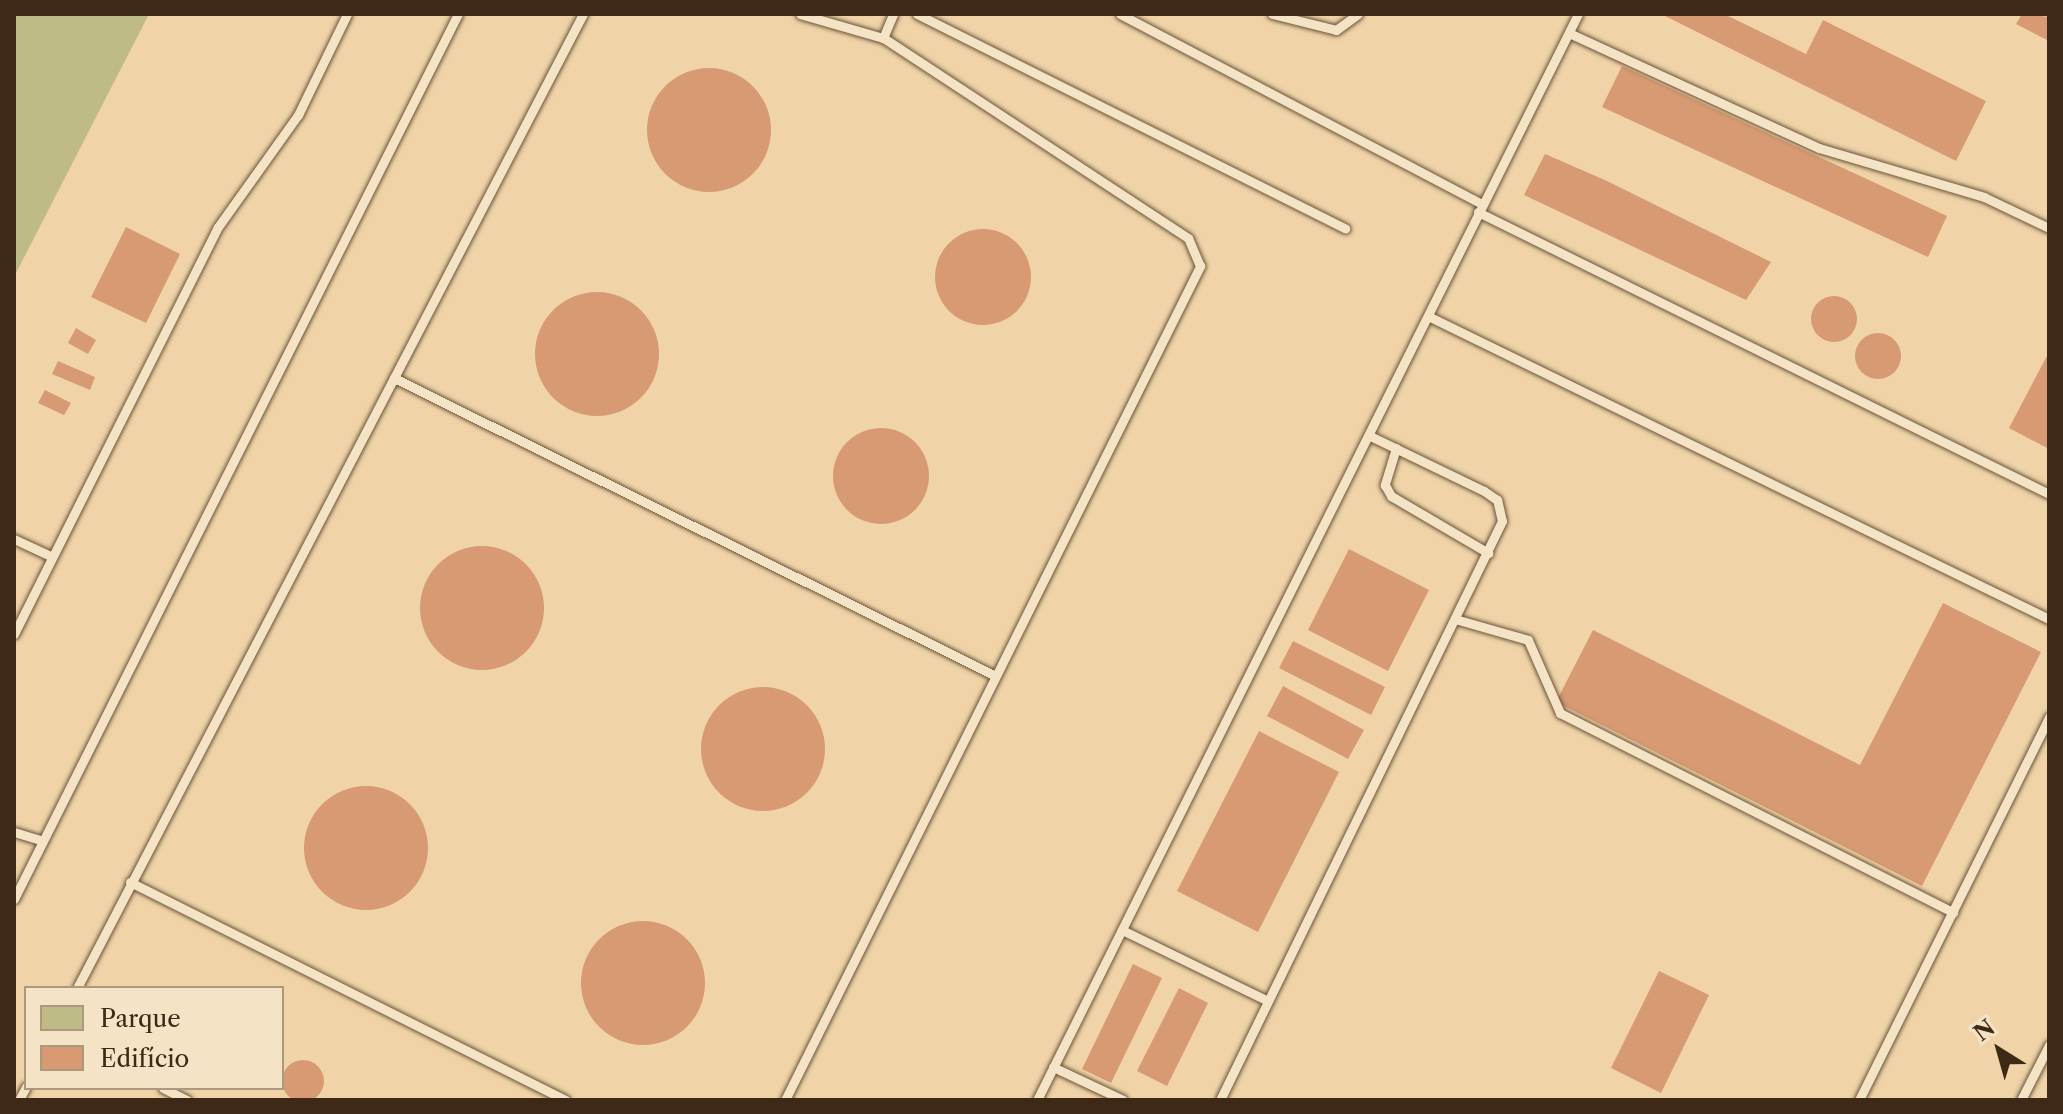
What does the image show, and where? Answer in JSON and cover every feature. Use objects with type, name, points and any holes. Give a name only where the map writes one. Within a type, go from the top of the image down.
[{"type":"lane","points":[[14,634],[50,556],[218,227],[298,115],[347,14]]},
{"type":"lane","points":[[14,899],[458,14]]},
{"type":"lane","points":[[78,986],[583,14]]},
{"type":"lane","points":[[785,1100],[1200,266],[1188,238],[883,38],[800,14]]},
{"type":"lane","points":[[883,38],[893,14]]},
{"type":"lane","points":[[917,14],[1345,228]]},
{"type":"lane","points":[[1120,14],[1464,191],[1480,208],[2049,494]]},
{"type":"lane","points":[[1272,14],[1336,30],[1358,14]]},
{"type":"lane","points":[[1037,1100],[1430,317],[1480,208],[1578,14]]},
{"type":"lane","points":[[1569,33],[1819,148],[1984,197],[2049,228]]},
{"type":"lane","points":[[1430,317],[2049,619]]},
{"type":"lane","points":[[394,378],[994,675]]},
{"type":"lane","points":[[1220,1100],[1502,521],[1497,500],[1370,436]]},
{"type":"lane","points":[[1396,448],[1385,485],[1391,496],[1488,553]]},
{"type":"lane","points":[[14,539],[50,556]]},
{"type":"lane","points":[[1455,619],[1528,640],[1560,713],[1953,912]]},
{"type":"lane","points":[[1859,1100],[2049,717]]},
{"type":"lane","points":[[16,833],[43,841]]},
{"type":"lane","points":[[130,882],[565,1100]]},
{"type":"lane","points":[[1122,930],[1268,1001]]},
{"type":"lane","points":[[2021,1100],[2049,1045]]},
{"type":"lane","points":[[1053,1067],[1123,1100]]},
{"type":"lane","points":[[167,1090],[187,1100]]},
{"type":"green space","points":[[14,14],[149,14],[14,277]]},
{"type":"building","points":[[1661,14],[1724,14],[1806,54],[1823,20],[1986,101],[1956,161]]},
{"type":"building","points":[[2022,14],[2049,17],[2047,40],[2016,24]]},
{"type":"building","points":[[1622,66],[1947,216],[1928,257],[1602,107]]},
{"type":"building","points":[[709,68],[733,72],[753,86],[767,106],[771,130],[767,154],[753,174],[733,188],[709,192],[685,188],[665,174],[651,154],[647,130],[651,106],[665,86],[685,72]]},
{"type":"building","points":[[1545,154],[1771,262],[1746,300],[1524,195]]},
{"type":"building","points":[[126,227],[180,254],[146,323],[91,297]]},
{"type":"building","points":[[983,229],[1001,233],[1017,243],[1027,259],[1031,277],[1027,295],[1017,311],[1001,321],[983,325],[965,321],[949,311],[939,295],[935,277],[939,259],[949,243],[965,233]]},
{"type":"building","points":[[597,292],[621,296],[641,310],[655,330],[659,354],[655,378],[641,398],[621,412],[597,416],[573,412],[553,398],[539,378],[535,354],[539,330],[553,310],[573,296]]},
{"type":"building","points":[[1834,296],[1850,303],[1857,319],[1850,335],[1834,342],[1818,335],[1811,319],[1818,303]]},
{"type":"building","points":[[76,328],[96,340],[88,354],[68,343]]},
{"type":"building","points":[[1878,333],[1894,340],[1901,356],[1894,372],[1878,379],[1862,372],[1855,356],[1862,340]]},
{"type":"building","points":[[2049,352],[2049,449],[2009,428]]},
{"type":"building","points":[[58,361],[95,377],[90,390],[52,374]]},
{"type":"building","points":[[45,390],[71,403],[64,415],[38,403]]},
{"type":"building","points":[[881,428],[899,432],[915,442],[925,458],[929,476],[925,494],[915,510],[899,520],[881,524],[863,520],[847,510],[837,494],[833,476],[837,458],[847,442],[863,432]]},
{"type":"building","points":[[482,546],[506,550],[526,564],[540,584],[544,608],[540,632],[526,652],[506,666],[482,670],[458,666],[438,652],[424,632],[420,608],[424,584],[438,564],[458,550]]},
{"type":"building","points":[[1349,549],[1429,590],[1388,671],[1308,630]]},
{"type":"building","points":[[1943,603],[2041,652],[1922,886],[1556,702],[1593,630],[1860,765]]},
{"type":"building","points":[[1293,641],[1385,687],[1371,715],[1279,668]]},
{"type":"building","points":[[1283,686],[1364,730],[1348,759],[1267,716]]},
{"type":"building","points":[[763,687],[787,691],[807,705],[821,725],[825,749],[821,773],[807,793],[787,807],[763,811],[739,807],[719,793],[705,773],[701,749],[705,725],[719,705],[739,691]]},
{"type":"building","points":[[1259,731],[1339,772],[1258,932],[1177,891]]},
{"type":"building","points":[[366,786],[390,790],[410,804],[424,824],[428,848],[424,872],[410,892],[390,906],[366,910],[342,906],[322,892],[308,872],[304,848],[308,824],[322,804],[342,790]]},
{"type":"building","points":[[643,921],[667,925],[687,939],[701,959],[705,983],[701,1007],[687,1027],[667,1041],[643,1045],[619,1041],[599,1027],[585,1007],[581,983],[585,959],[599,939],[619,925]]},
{"type":"building","points":[[1133,964],[1162,978],[1111,1083],[1082,1069]]},
{"type":"building","points":[[1659,971],[1709,995],[1661,1093],[1611,1068]]},
{"type":"building","points":[[1179,988],[1208,1003],[1167,1086],[1137,1071]]},
{"type":"building","points":[[295,1061],[311,1061],[323,1073],[323,1089],[311,1101],[295,1101],[284,1090],[284,1072]]}]
